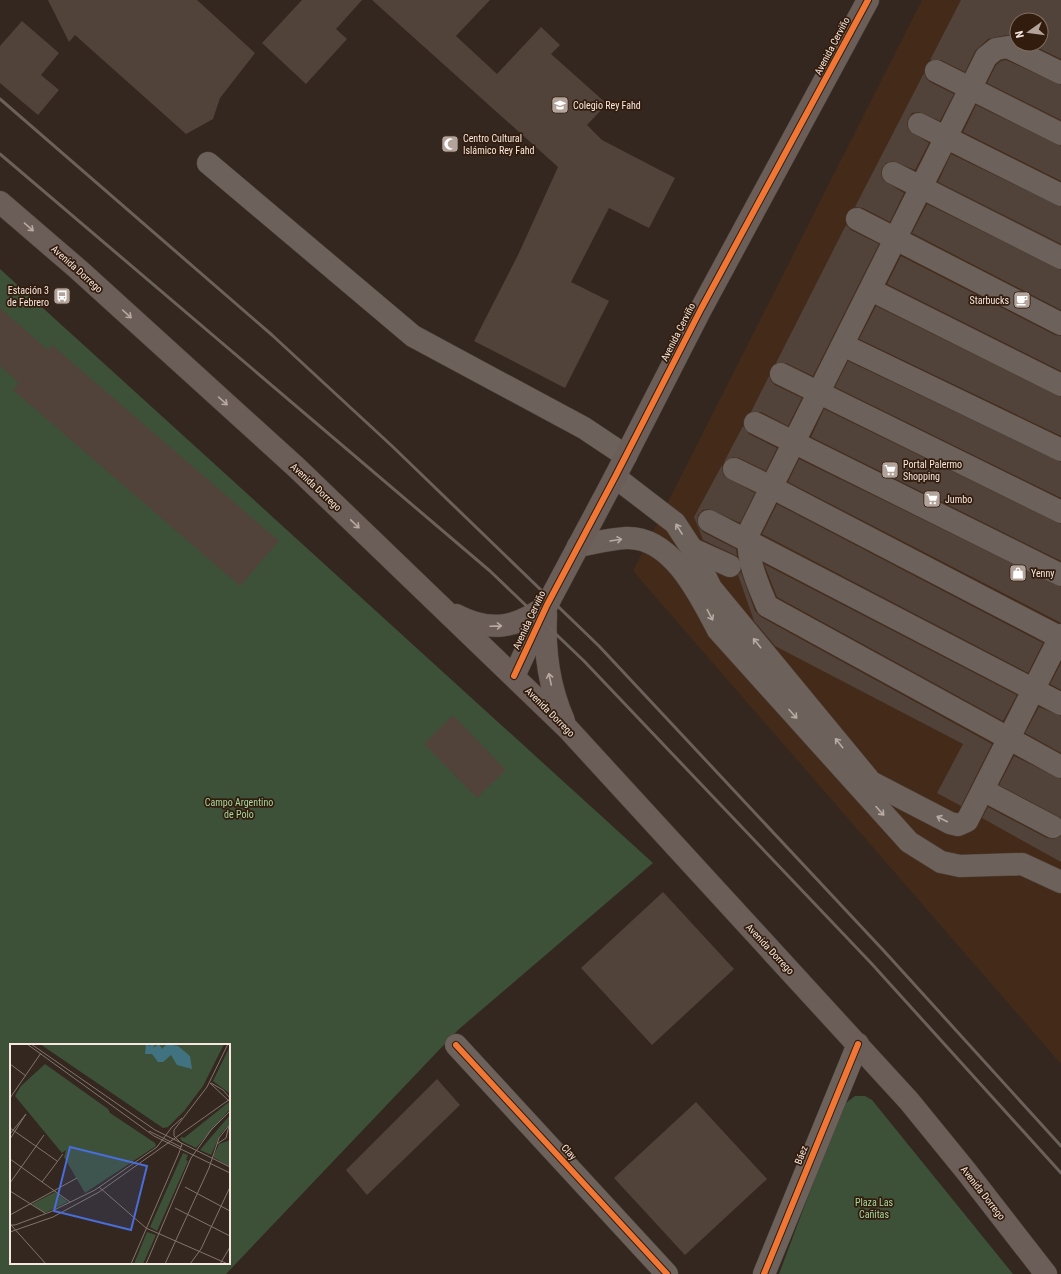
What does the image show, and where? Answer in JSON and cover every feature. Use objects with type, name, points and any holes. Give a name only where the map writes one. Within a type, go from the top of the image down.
[{"type":"main road","name":"Avenida Cerviño","points":[[514,676],[547,605],[626,456],[701,309],[868,0]]},
{"type":"main road","name":"Avenida Dorrego","points":[[0,202],[79,270],[297,468],[568,729],[909,1101],[966,1171],[1046,1274]]},
{"type":"main road","points":[[446,611],[470,622],[494,627],[513,624],[531,617],[547,605]]},
{"type":"main road","points":[[547,605],[545,633],[547,662],[553,690],[568,729]]},
{"type":"street","points":[[1061,73],[1008,47],[996,49],[986,57],[972,88],[771,487],[749,532],[748,541],[752,568],[767,606],[1061,768]]},
{"type":"street","points":[[936,71],[1061,134]]},
{"type":"street","points":[[919,124],[1061,195]]},
{"type":"street","points":[[208,162],[413,336],[584,428],[626,456]]},
{"type":"street","points":[[893,173],[1061,258]]},
{"type":"street","points":[[857,220],[1061,324]]},
{"type":"street","points":[[871,290],[1061,385]]},
{"type":"street","points":[[843,345],[1061,450]]},
{"type":"street","points":[[781,374],[1061,512]]},
{"type":"street","points":[[755,424],[1061,575]]},
{"type":"street","points":[[615,477],[676,523],[692,549],[711,588],[871,782],[958,826],[967,821],[1032,689],[1061,636],[734,469]]},
{"type":"street","points":[[709,522],[1061,704]]},
{"type":"street","points":[[578,546],[627,538],[648,541],[682,569],[692,583],[718,630],[909,842],[941,862],[960,866],[1022,864],[1061,882]]},
{"type":"street","points":[[692,549],[730,566]]},
{"type":"street","points":[[981,794],[1053,827]]},
{"type":"street","name":"Clay","points":[[456,1044],[667,1274]]},
{"type":"street","name":"Báez","points":[[764,1274],[858,1044]]},
{"type":"shaded area","name":"Portal Palermo Shopping","points":[[922,0],[1061,0],[1061,1064],[633,571]]},
{"type":"green space","name":"Campo Argentino de Polo","points":[[0,269],[653,863],[458,1030],[226,1274],[0,1274]]},
{"type":"green space","name":"Plaza Las Cañitas","points":[[855,1096],[865,1096],[872,1100],[1013,1274],[779,1274],[842,1106]]},
{"type":"building","points":[[48,0],[197,0],[255,53],[220,98],[213,119],[186,134],[75,35],[69,42]]},
{"type":"building","points":[[302,0],[362,0],[336,29],[347,39],[306,84],[262,43]]},
{"type":"building","points":[[372,0],[490,0],[456,36],[497,74],[541,27],[560,45],[551,54],[607,104],[587,125],[602,140],[675,178],[649,228],[609,208],[571,282],[609,301],[565,388],[474,341],[518,255],[558,167]]},
{"type":"building","points":[[961,0],[1061,0],[1061,59],[1047,52],[1049,52],[1049,12],[1009,12],[1009,36],[988,39],[975,51],[965,72],[941,60],[930,60]]},
{"type":"building","points":[[22,21],[59,53],[41,75],[59,90],[38,115],[0,83],[0,46]]},
{"type":"building","points":[[1006,60],[1061,85],[1061,120],[987,83],[996,65],[1001,61]]},
{"type":"building","points":[[924,73],[930,82],[954,94],[940,121],[919,112],[912,113],[908,119],[907,125],[909,131],[929,143],[915,170],[893,161],[886,163],[882,168],[881,174],[883,180],[904,193],[890,222],[863,208],[855,207]]},
{"type":"building","points":[[976,105],[1061,146],[1061,181],[963,132]]},
{"type":"building","points":[[951,154],[1061,207],[1061,244],[938,182]]},
{"type":"building","points":[[927,204],[1061,270],[1061,310],[912,233]]},
{"type":"building","points":[[846,225],[851,230],[879,244],[813,376],[786,363],[776,363]]},
{"type":"building","points":[[901,256],[1055,335],[1061,336],[1061,371],[887,284]]},
{"type":"building","points":[[876,306],[1061,397],[1061,436],[859,339]]},
{"type":"building","points":[[0,308],[48,350],[52,345],[279,541],[240,586],[13,390],[19,383],[0,366]]},
{"type":"building","points":[[848,361],[1061,462],[1061,498],[835,387]]},
{"type":"building","points":[[769,376],[775,385],[802,398],[788,426],[761,412],[751,412]]},
{"type":"building","points":[[824,409],[1061,524],[1061,561],[811,437]]},
{"type":"building","points":[[743,426],[749,434],[777,448],[766,471],[739,458],[733,457],[724,462]]},
{"type":"building","points":[[799,459],[1061,587],[1061,623],[788,482]]},
{"type":"building","points":[[722,465],[724,476],[755,493],[740,523],[709,509],[703,510],[698,515],[697,522],[699,528],[703,532],[736,549],[737,556],[703,540],[694,517]]},
{"type":"building","points":[[777,504],[1043,643],[1028,673],[762,534]]},
{"type":"building","points":[[764,564],[1017,695],[1003,721],[777,597]]},
{"type":"building","points":[[741,572],[755,611],[761,617],[992,744],[961,806],[937,793],[963,744],[775,646],[754,621],[738,575]]},
{"type":"building","points":[[1061,663],[1061,690],[1050,684]]},
{"type":"building","points":[[1039,707],[1061,716],[1061,753],[1025,733]]},
{"type":"building","points":[[453,715],[506,770],[477,798],[424,744]]},
{"type":"building","points":[[1014,756],[1061,779],[1061,818],[999,785]]},
{"type":"building","points":[[988,807],[1047,838],[1054,839],[1061,836],[1061,862],[982,818]]},
{"type":"building","points":[[663,892],[734,969],[652,1045],[581,968]]},
{"type":"building","points":[[437,1079],[460,1105],[367,1195],[346,1170]]},
{"type":"building","points":[[696,1102],[767,1179],[685,1255],[614,1178]]},
{"type":"railway","points":[[0,99],[272,335],[392,446],[599,646],[884,951],[1061,1146]]},
{"type":"railway","points":[[0,154],[490,571],[584,661],[871,963],[1061,1173]]},
{"type":"cycle path","points":[[514,676],[547,605],[615,477],[701,309],[868,0]]},
{"type":"cycle path","points":[[764,1274],[858,1044]]},
{"type":"cycle path","points":[[456,1045],[667,1274]]},
{"type":"place","name":"Colegio Rey Fahd","points":[[560,105]]},
{"type":"place","name":"Centro Cultural Islámico Rey Fahd","points":[[450,144]]},
{"type":"place","name":"Estación 3 de Febrero","points":[[62,296]]},
{"type":"place","name":"Starbucks","points":[[1022,300]]},
{"type":"place","name":"Portal Palermo Shopping","points":[[890,470]]},
{"type":"place","name":"Jumbo","points":[[932,499]]},
{"type":"place","name":"Yenny","points":[[1018,573]]}]
